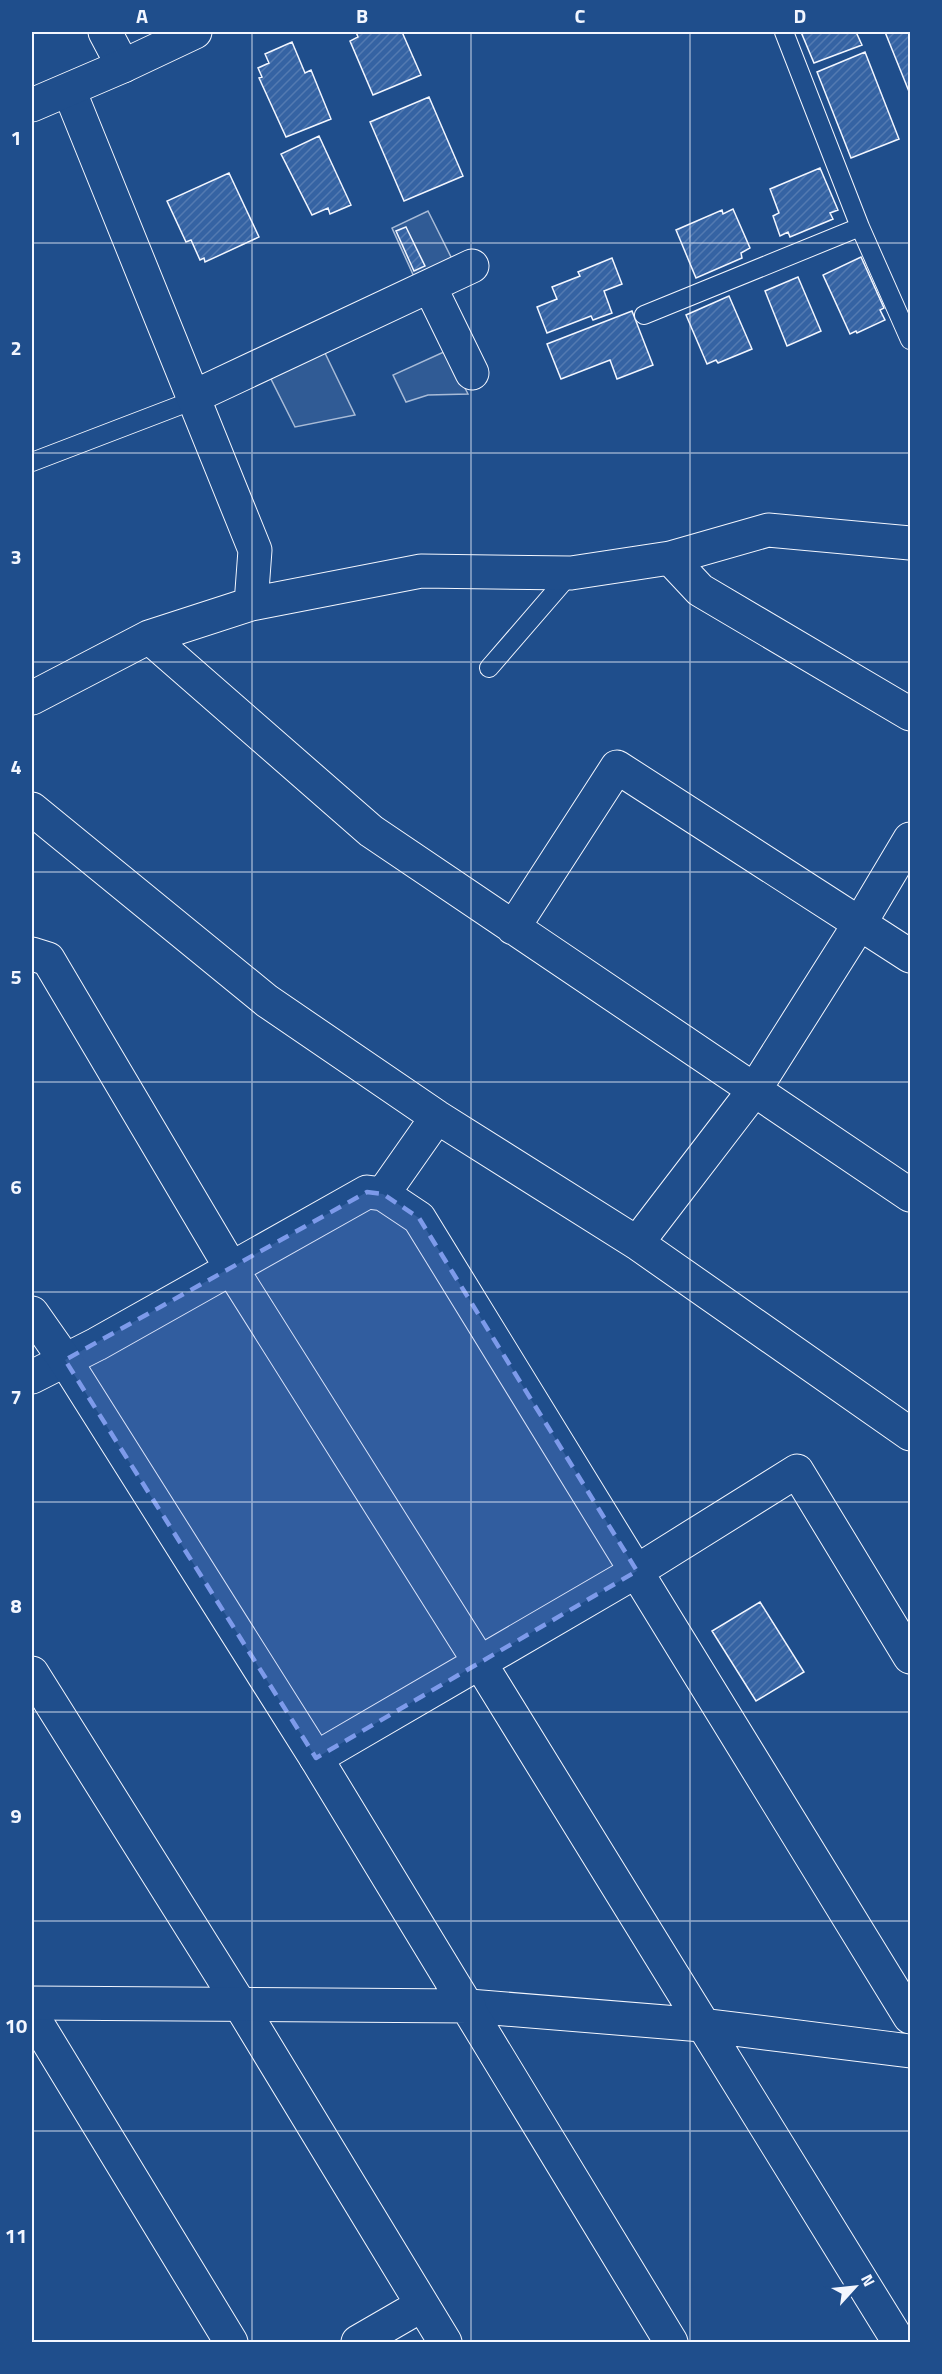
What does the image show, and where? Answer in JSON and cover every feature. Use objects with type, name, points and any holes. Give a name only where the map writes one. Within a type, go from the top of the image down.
[{"type":"street","points":[[105,32],[123,66]]},
{"type":"street","points":[[32,105],[195,32]]},
{"type":"street","points":[[69,90],[255,550],[251,604]]},
{"type":"street","points":[[193,398],[472,266]]},
{"type":"street","points":[[429,287],[472,374]]},
{"type":"street","points":[[32,698],[149,637],[251,604],[421,571],[571,573],[670,558],[768,530],[910,543]]},
{"type":"street","points":[[670,558],[700,590],[910,714]]},
{"type":"street","points":[[149,637],[371,831],[910,1195]]},
{"type":"street","points":[[513,928],[617,767],[910,956]]},
{"type":"street","points":[[32,810],[267,1001],[437,1117],[637,1243],[910,1434]]},
{"type":"street","points":[[637,1243],[755,1089],[910,839]]},
{"type":"street","points":[[32,954],[48,959],[231,1268],[480,1663],[899,2343]]},
{"type":"street","points":[[382,1194],[437,1117]]},
{"type":"street","points":[[32,1377],[97,1344],[367,1192],[382,1194],[419,1218],[910,2017]]},
{"type":"street","points":[[32,1313],[65,1360],[316,1758],[469,2006],[671,2343]]},
{"type":"street","points":[[316,1758],[637,1571],[797,1471],[910,1657]]},
{"type":"street","points":[[32,1673],[239,2003],[445,2343]]},
{"type":"street","points":[[32,2003],[469,2006],[702,2025],[910,2051]]},
{"type":"street","points":[[32,2015],[231,2343]]},
{"type":"street","points":[[358,2343],[422,2305]]},
{"type":"lane","points":[[784,32],[860,227],[910,340]]},
{"type":"lane","points":[[644,315],[860,227]]},
{"type":"lane","points":[[32,462],[193,398]]},
{"type":"lane","points":[[489,668],[571,573]]},
{"type":"highlighted area","points":[[367,1192],[383,1194],[419,1218],[637,1571],[316,1758],[65,1360]]},
{"type":"shaded area","points":[[428,211],[453,261],[415,279],[392,228]]},
{"type":"shaded area","points":[[324,351],[355,415],[295,427],[269,375]]},
{"type":"shaded area","points":[[446,351],[468,394],[428,395],[406,402],[393,375]]},
{"type":"building","points":[[356,32],[402,32],[421,75],[373,95],[350,41],[358,37]]},
{"type":"building","points":[[801,32],[856,32],[862,45],[814,63]]},
{"type":"building","points":[[885,32],[910,32],[910,94]]},
{"type":"building","points":[[292,42],[305,73],[311,70],[331,119],[286,137],[259,78],[262,77],[258,68],[269,63],[265,54]]},
{"type":"building","points":[[865,52],[899,139],[851,158],[817,72]]},
{"type":"building","points":[[429,97],[463,176],[404,201],[370,122]]},
{"type":"building","points":[[319,136],[351,205],[330,214],[328,208],[312,215],[281,154]]},
{"type":"building","points":[[820,168],[838,210],[830,213],[833,219],[790,237],[788,232],[780,236],[773,216],[779,213],[770,189]]},
{"type":"building","points":[[229,173],[259,237],[205,262],[204,258],[200,260],[191,240],[186,242],[167,201]]},
{"type":"building","points":[[733,209],[750,248],[741,253],[742,258],[696,278],[676,230],[722,210],[723,214]]},
{"type":"building","points":[[406,227],[425,266],[414,271],[396,231]]},
{"type":"building","points":[[861,257],[884,308],[880,310],[885,320],[850,334],[823,275]]},
{"type":"building","points":[[612,258],[622,284],[604,291],[612,313],[593,320],[591,316],[547,333],[537,307],[557,299],[552,287],[580,276],[578,272]]},
{"type":"building","points":[[798,277],[821,331],[787,346],[765,291]]},
{"type":"building","points":[[729,296],[752,349],[718,363],[716,360],[707,364],[686,315]]},
{"type":"building","points":[[632,311],[653,365],[617,379],[610,360],[561,379],[547,344]]},
{"type":"building","points":[[760,1602],[804,1672],[756,1701],[712,1631]]}]
